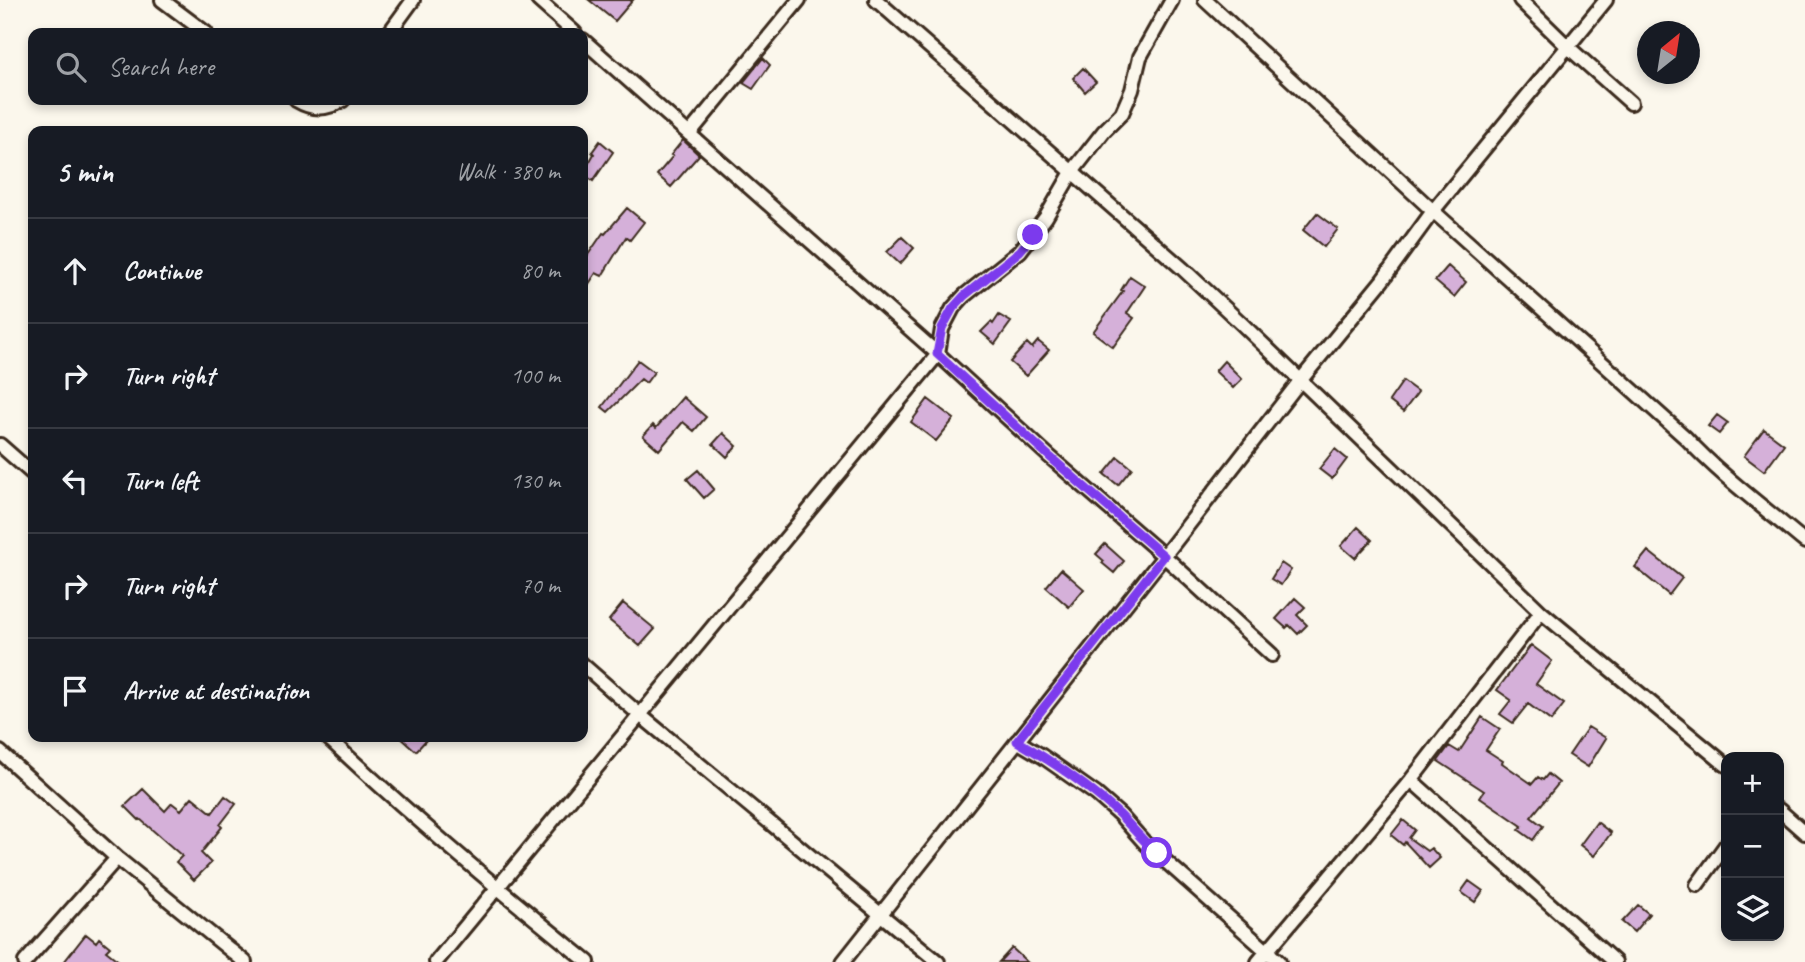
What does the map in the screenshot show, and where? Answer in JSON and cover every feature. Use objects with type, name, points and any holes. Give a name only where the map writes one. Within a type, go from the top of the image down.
[{"type":"street","points":[[162,0],[199,28]]},
{"type":"street","points":[[393,28],[413,0]]},
{"type":"street","points":[[538,0],[569,28]]},
{"type":"street","points":[[689,134],[799,0]]},
{"type":"street","points":[[876,0],[1183,270],[1541,612],[1721,761]]},
{"type":"street","points":[[436,962],[937,354],[942,328],[953,308],[1020,251],[1046,217],[1072,172],[1122,113],[1132,90],[1140,57],[1172,0]]},
{"type":"street","points":[[1205,0],[1716,468],[1805,542]]},
{"type":"street","points":[[1520,0],[1631,103]]},
{"type":"street","points":[[843,962],[1300,381],[1382,281],[1433,211],[1606,0]]},
{"type":"street","points":[[588,44],[1272,655]]},
{"type":"street","points":[[307,105],[316,109],[332,105]]},
{"type":"street","points":[[0,444],[28,469]]},
{"type":"street","points":[[1262,957],[1411,780],[1541,612]]},
{"type":"street","points":[[588,669],[938,962]]},
{"type":"street","points":[[1017,741],[1096,794],[1120,815],[1145,843],[1192,883],[1262,957],[1279,962]]},
{"type":"street","points":[[332,742],[497,888],[588,962]]},
{"type":"street","points":[[0,752],[117,858],[245,962]]},
{"type":"street","points":[[1411,780],[1615,962]]},
{"type":"street","points":[[1784,813],[1803,826]]},
{"type":"street","points":[[1697,885],[1721,852]]},
{"type":"street","points":[[25,962],[117,858]]},
{"type":"building","points":[[589,0],[633,0],[615,21]]},
{"type":"building","points":[[763,58],[770,65],[753,89],[743,83]]},
{"type":"building","points":[[1083,68],[1096,82],[1085,92],[1073,78]]},
{"type":"building","points":[[683,140],[699,155],[671,187],[657,175]]},
{"type":"building","points":[[600,141],[613,152],[593,181],[588,178],[588,164],[594,154],[592,152]]},
{"type":"building","points":[[627,208],[644,222],[630,240],[626,237],[602,276],[596,273],[588,285],[588,255],[603,233],[605,234]]},
{"type":"building","points":[[1317,213],[1338,229],[1324,247],[1303,230]]},
{"type":"building","points":[[902,237],[914,248],[900,264],[887,252]]},
{"type":"building","points":[[1448,266],[1466,282],[1454,297],[1435,281]]},
{"type":"building","points":[[1130,276],[1145,286],[1127,313],[1134,318],[1113,347],[1093,332],[1123,291],[1121,290]]},
{"type":"building","points":[[999,315],[1011,322],[995,344],[981,332],[991,322],[993,324]]},
{"type":"building","points":[[1038,341],[1049,350],[1026,376],[1010,362],[1027,343],[1032,348]]},
{"type":"building","points":[[638,360],[654,372],[646,383],[641,379],[608,412],[602,407]]},
{"type":"building","points":[[1224,361],[1242,379],[1233,388],[1215,371]]},
{"type":"building","points":[[1403,381],[1418,392],[1403,412],[1389,401]]},
{"type":"building","points":[[683,397],[706,417],[694,431],[683,422],[659,450],[643,436],[653,425],[656,428]]},
{"type":"building","points":[[928,399],[954,419],[936,441],[911,422]]},
{"type":"building","points":[[1717,415],[1728,423],[1719,434],[1708,426]]},
{"type":"building","points":[[1764,429],[1784,444],[1764,471],[1744,456]]},
{"type":"building","points":[[723,433],[737,446],[727,457],[713,444]]},
{"type":"building","points":[[1335,449],[1347,459],[1332,479],[1319,469]]},
{"type":"building","points":[[1118,457],[1132,468],[1118,485],[1104,474]]},
{"type":"building","points":[[698,470],[714,489],[704,498],[687,479]]},
{"type":"building","points":[[1358,527],[1372,540],[1355,558],[1341,546]]},
{"type":"building","points":[[1105,544],[1124,561],[1114,573],[1096,554]]},
{"type":"building","points":[[1648,551],[1682,578],[1669,595],[1635,567]]},
{"type":"building","points":[[1281,563],[1291,570],[1281,585],[1271,579]]},
{"type":"building","points":[[1061,569],[1084,589],[1069,607],[1046,587]]},
{"type":"building","points":[[1295,598],[1305,607],[1297,615],[1307,625],[1298,634],[1289,625],[1286,628],[1276,619]]},
{"type":"building","points":[[623,603],[655,629],[640,646],[609,620]]},
{"type":"building","points":[[1531,645],[1552,661],[1536,684],[1564,704],[1551,721],[1528,704],[1513,723],[1500,714],[1511,700],[1497,690]]},
{"type":"building","points":[[1482,717],[1500,729],[1486,750],[1532,784],[1538,777],[1543,780],[1548,774],[1559,783],[1531,817],[1543,826],[1533,840],[1519,830],[1522,826],[1480,797],[1484,791],[1438,761],[1449,746],[1459,752]]},
{"type":"building","points":[[1588,727],[1606,738],[1588,767],[1569,755]]},
{"type":"building","points":[[406,742],[424,742],[416,751]]},
{"type":"building","points":[[143,789],[165,811],[172,803],[181,810],[192,797],[212,813],[225,796],[236,804],[201,853],[211,863],[194,880],[176,862],[182,856],[125,806]]},
{"type":"building","points":[[1403,820],[1415,830],[1409,838],[1427,851],[1431,848],[1440,858],[1429,868],[1405,842],[1403,845],[1391,835]]},
{"type":"building","points":[[1597,822],[1611,833],[1594,856],[1580,845]]},
{"type":"building","points":[[1469,881],[1483,891],[1475,902],[1461,892]]},
{"type":"building","points":[[1638,905],[1649,914],[1634,932],[1622,922]]},
{"type":"building","points":[[86,934],[96,942],[99,938],[110,947],[106,951],[120,962],[64,962]]},
{"type":"building","points":[[1012,948],[1027,962],[999,962]]},
{"type":"route","points":[[1033,235],[1020,251],[953,308],[942,328],[937,354],[1164,556],[1017,741],[1096,794],[1157,853]]}]
